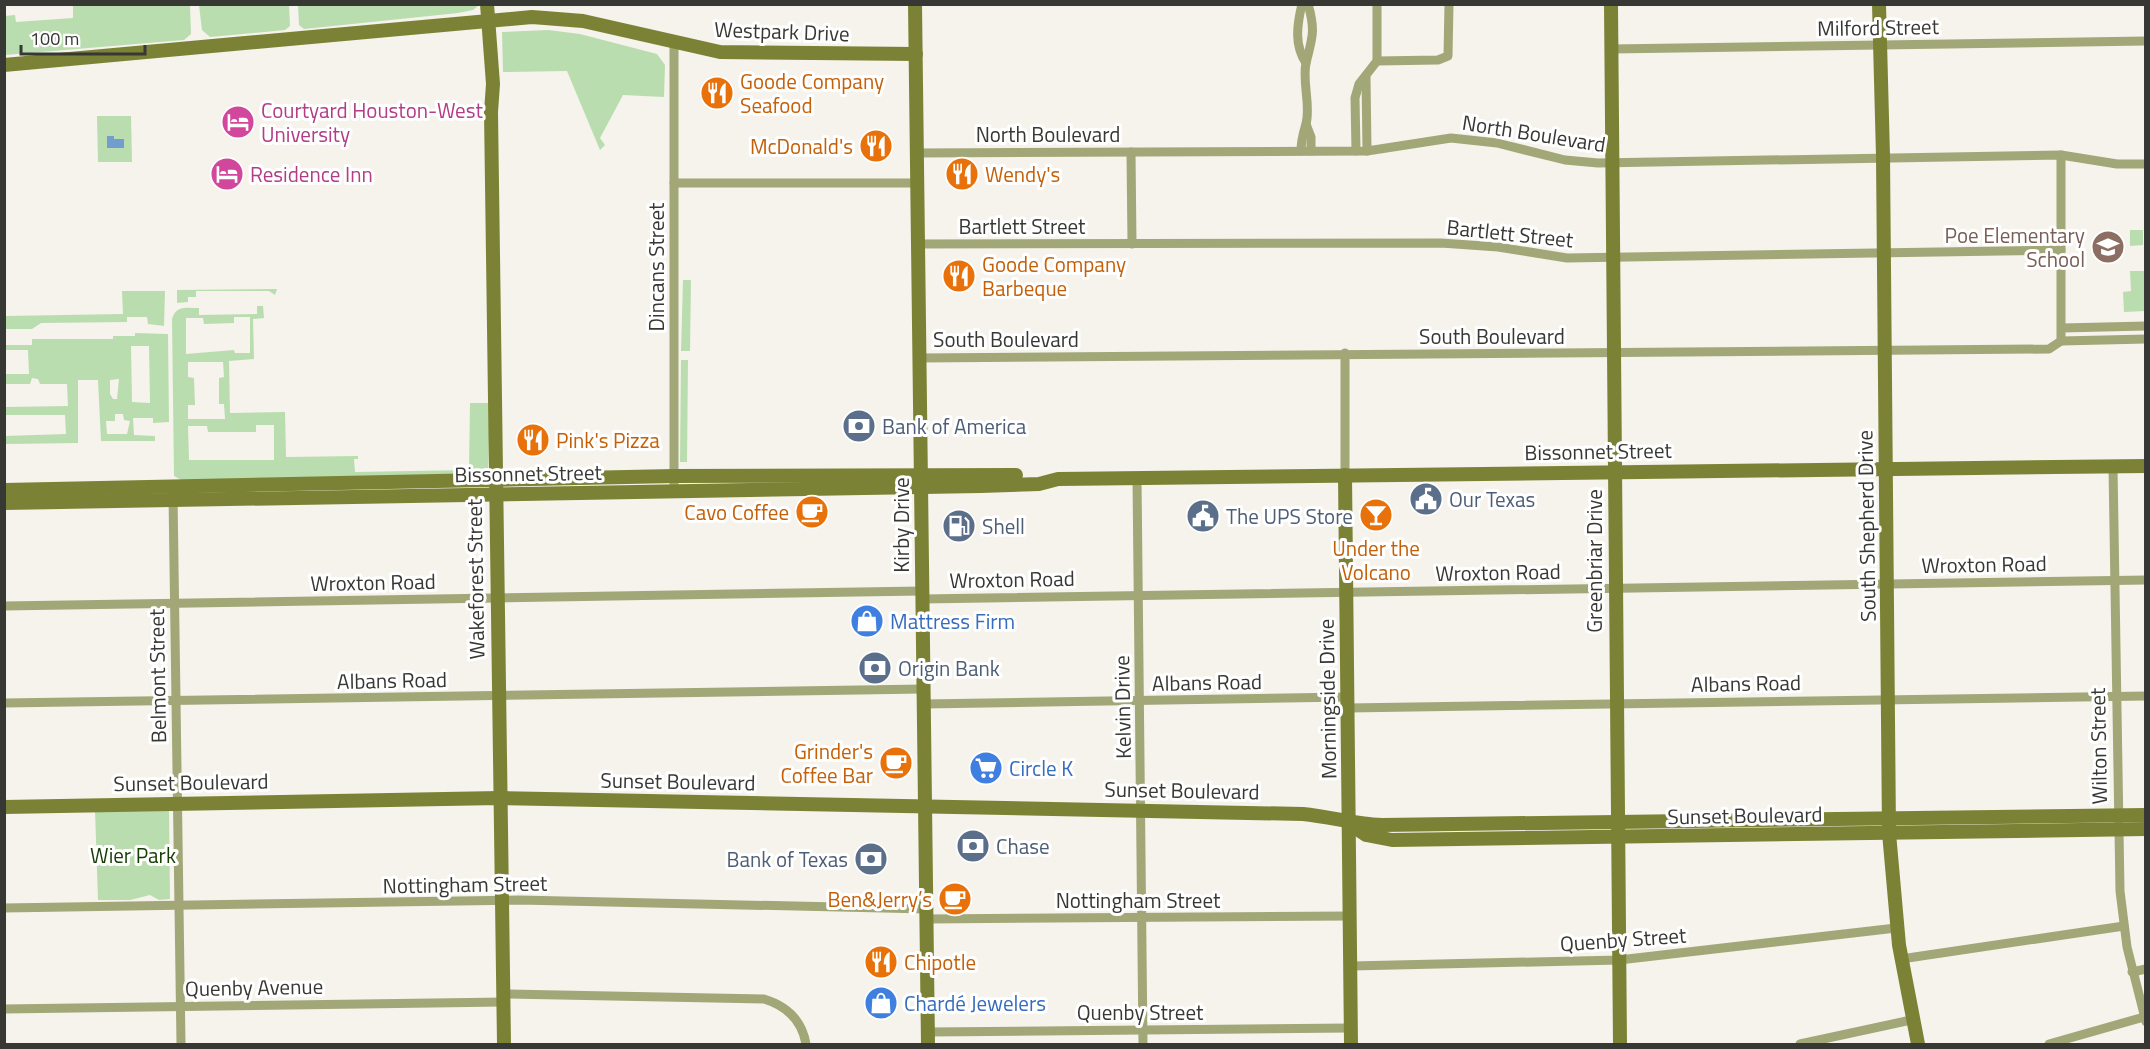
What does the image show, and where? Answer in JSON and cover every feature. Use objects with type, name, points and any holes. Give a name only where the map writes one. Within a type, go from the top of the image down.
[{"type":"main road","name":"Wakeforest Street","points":[[487,4],[490,19],[493,84],[491,112],[496,597],[504,1044]]},
{"type":"main road","name":"Kirby Drive","points":[[915,4],[928,1038]]},
{"type":"main road","name":"Greenbriar Drive","points":[[1611,4],[1620,1044]]},
{"type":"main road","name":"South Shepherd Drive","points":[[1879,4],[1883,156],[1889,833],[1896,928],[1911,1020],[1918,1044]]},
{"type":"main road","name":"Westpark Drive","points":[[4,65],[532,16],[568,19],[674,44],[731,53],[916,54]]},
{"type":"main road","name":"Bissonnet Street","points":[[4,503],[495,479],[674,476],[787,482],[921,481],[1039,484],[1050,479],[2145,466]]},
{"type":"main road","name":"Morningside Drive","points":[[1345,476],[1352,1044]]},
{"type":"main road","name":"Bissonnet Street","points":[[4,489],[172,493],[495,494],[674,491],[787,482]]},
{"type":"main road","name":"Sunset Boulevard","points":[[4,807],[499,798],[1140,810],[1304,814],[1328,817],[1349,824],[1366,835],[1392,840],[1889,833],[2117,822],[2145,814]]},
{"type":"main road","name":"Sunset Boulevard","points":[[1349,824],[1889,819],[2117,822],[2145,829]]},
{"type":"street","points":[[1302,4],[1298,21],[1297,44],[1306,63]]},
{"type":"street","points":[[1306,151],[1311,137],[1306,124],[1306,63],[1313,43],[1313,24],[1308,4]]},
{"type":"street","points":[[1356,151],[1356,91],[1377,61],[1377,4]]},
{"type":"street","points":[[1377,61],[1438,60],[1448,56],[1449,4]]},
{"type":"street","name":"Milford Street","points":[[1611,49],[2145,41]]},
{"type":"street","name":"Dincans Street","points":[[674,44],[674,491]]},
{"type":"street","points":[[1366,77],[1367,151]]},
{"type":"street","points":[[1356,115],[1367,115]]},
{"type":"street","name":"North Boulevard","points":[[917,153],[1367,151],[1428,140],[1473,139],[1565,160],[1614,163],[1883,156],[2061,155],[2117,164],[2145,164]]},
{"type":"street","points":[[1131,152],[1132,244]]},
{"type":"street","points":[[2061,155],[2061,341]]},
{"type":"street","points":[[674,183],[917,183]]},
{"type":"street","name":"Bartlett Street","points":[[918,244],[1441,243],[1498,247],[1567,258],[2061,250]]},
{"type":"street","points":[[2062,328],[2145,326]]},
{"type":"street","name":"South Boulevard","points":[[919,357],[1345,352],[1615,354],[2049,349],[2061,341],[2145,339]]},
{"type":"street","name":"Morningside Drive","points":[[1345,352],[1345,476]]},
{"type":"street","name":"Wilton Street","points":[[2113,467],[2117,822],[2124,926],[2132,972],[2145,1019]]},
{"type":"street","name":"Kelvin Drive","points":[[1137,478],[1143,1044]]},
{"type":"street","name":"Belmont Street","points":[[172,493],[181,1044]]},
{"type":"street","name":"Wroxton Road","points":[[4,606],[496,597],[1346,592],[2145,580]]},
{"type":"street","name":"Albans Road","points":[[4,703],[923,689]]},
{"type":"street","name":"Albans Road","points":[[924,704],[1139,702],[1616,704],[2145,696]]},
{"type":"street","name":"Nottingham Street","points":[[4,908],[502,900],[927,914],[1142,918],[1350,916]]},
{"type":"street","points":[[1901,959],[2124,926]]},
{"type":"street","name":"Quenby Street","points":[[1351,966],[1619,960],[1896,928]]},
{"type":"street","points":[[2132,972],[2145,969]]},
{"type":"street","name":"Quenby Avenue","points":[[4,1009],[504,998],[764,999],[784,1008],[798,1021],[806,1044]]},
{"type":"street","points":[[2049,1044],[2145,1019]]},
{"type":"street","points":[[1800,1044],[1911,1020]]},
{"type":"street","name":"Quenby Street","points":[[928,1038],[1143,1030],[1351,1028]]},
{"type":"green space","points":[[298,4],[479,5],[473,10],[458,13],[304,29],[299,25]]},
{"type":"green space","points":[[73,5],[190,5],[191,34],[184,40],[5,55],[5,16],[15,15],[16,22],[73,18]]},
{"type":"green space","points":[[199,5],[289,5],[290,26],[285,30],[210,37],[202,30]]},
{"type":"green space","points":[[548,30],[580,34],[657,54],[665,65],[664,97],[623,95],[600,138],[605,145],[600,150],[567,71],[503,72],[502,32]]},
{"type":"green space","points":[[97,116],[131,116],[132,162],[98,162]]},
{"type":"green space","points":[[2130,230],[2143,230],[2143,245],[2130,246]]},
{"type":"green space","points":[[2130,271],[2145,271],[2145,311],[2124,312],[2123,292],[2131,291]]},
{"type":"green space","points":[[683,280],[691,280],[690,351],[681,351]]},
{"type":"green space","points":[[277,289],[275,295],[269,291],[196,291],[196,297],[188,297],[188,302],[177,303],[177,290]]},
{"type":"green space","points":[[122,291],[165,291],[164,326],[148,324],[147,317],[127,317],[127,322],[41,323],[32,329],[5,329],[5,316],[123,314]]},
{"type":"green space","points":[[257,306],[263,306],[264,318],[253,319],[254,359],[229,361],[230,413],[285,412],[286,457],[358,456],[358,459],[354,459],[355,472],[469,470],[470,403],[490,403],[488,473],[484,476],[183,481],[174,476],[172,319],[176,311],[182,308],[199,308],[199,315],[257,314]],"holes":[[[234,317],[250,317],[250,353],[235,353],[234,350],[186,354],[186,318],[203,318],[204,324],[234,323]],[[188,362],[223,362],[224,377],[219,378],[219,404],[224,404],[225,419],[188,419],[188,405],[195,405],[194,378],[188,377]],[[256,425],[274,425],[274,460],[189,460],[188,426],[207,426],[208,432],[256,432]]]},
{"type":"green space","points":[[135,333],[168,334],[169,422],[153,423],[153,418],[133,418],[134,435],[155,436],[155,441],[101,441],[98,380],[78,380],[78,443],[5,444],[4,436],[66,434],[65,415],[5,415],[5,407],[68,406],[67,384],[40,384],[38,379],[32,378],[30,384],[5,384],[5,374],[29,374],[28,350],[5,350],[5,345],[32,345],[32,339],[113,339],[113,336],[135,336]],"holes":[[[131,346],[149,346],[150,403],[132,402]],[[119,379],[117,399],[113,399],[110,394],[110,380]],[[115,414],[123,414],[124,420],[130,421],[127,434],[107,434],[106,421],[115,421]]]},
{"type":"green space","points":[[681,360],[688,360],[687,462],[680,462]]},
{"type":"green space","name":"Wier Park","points":[[169,808],[170,899],[159,900],[150,895],[130,900],[98,900],[95,810]]},
{"type":"water","points":[[107,136],[114,136],[114,139],[124,139],[124,148],[107,148]]},
{"type":"place","name":"Goode Company Seafood","points":[[717,93]]},
{"type":"place","name":"Courtyard Houston-West University","points":[[238,122]]},
{"type":"place","name":"McDonald's","points":[[876,146]]},
{"type":"place","name":"Residence Inn","points":[[227,174]]},
{"type":"place","name":"Wendy's","points":[[962,174]]},
{"type":"place","name":"Poe Elementary School","points":[[2108,247]]},
{"type":"place","name":"Goode Company Barbeque","points":[[959,276]]},
{"type":"place","name":"Bank of America","points":[[859,426]]},
{"type":"place","name":"Pink's Pizza","points":[[533,440]]},
{"type":"place","name":"Our Texas","points":[[1426,499]]},
{"type":"place","name":"Cavo Coffee","points":[[812,512]]},
{"type":"place","name":"Under the Volcano","points":[[1376,515]]},
{"type":"place","name":"The UPS Store","points":[[1203,516]]},
{"type":"place","name":"Shell","points":[[959,526]]},
{"type":"place","name":"Mattress Firm","points":[[867,621]]},
{"type":"place","name":"Origin Bank","points":[[875,668]]},
{"type":"place","name":"Grinder's Coffee Bar","points":[[896,763]]},
{"type":"place","name":"Circle K","points":[[986,768]]},
{"type":"place","name":"Chase","points":[[973,846]]},
{"type":"place","name":"Bank of Texas","points":[[871,859]]},
{"type":"place","name":"Ben&Jerry’s","points":[[955,899]]},
{"type":"place","name":"Chipotle","points":[[881,962]]},
{"type":"place","name":"Chardé Jewelers","points":[[881,1003]]}]
